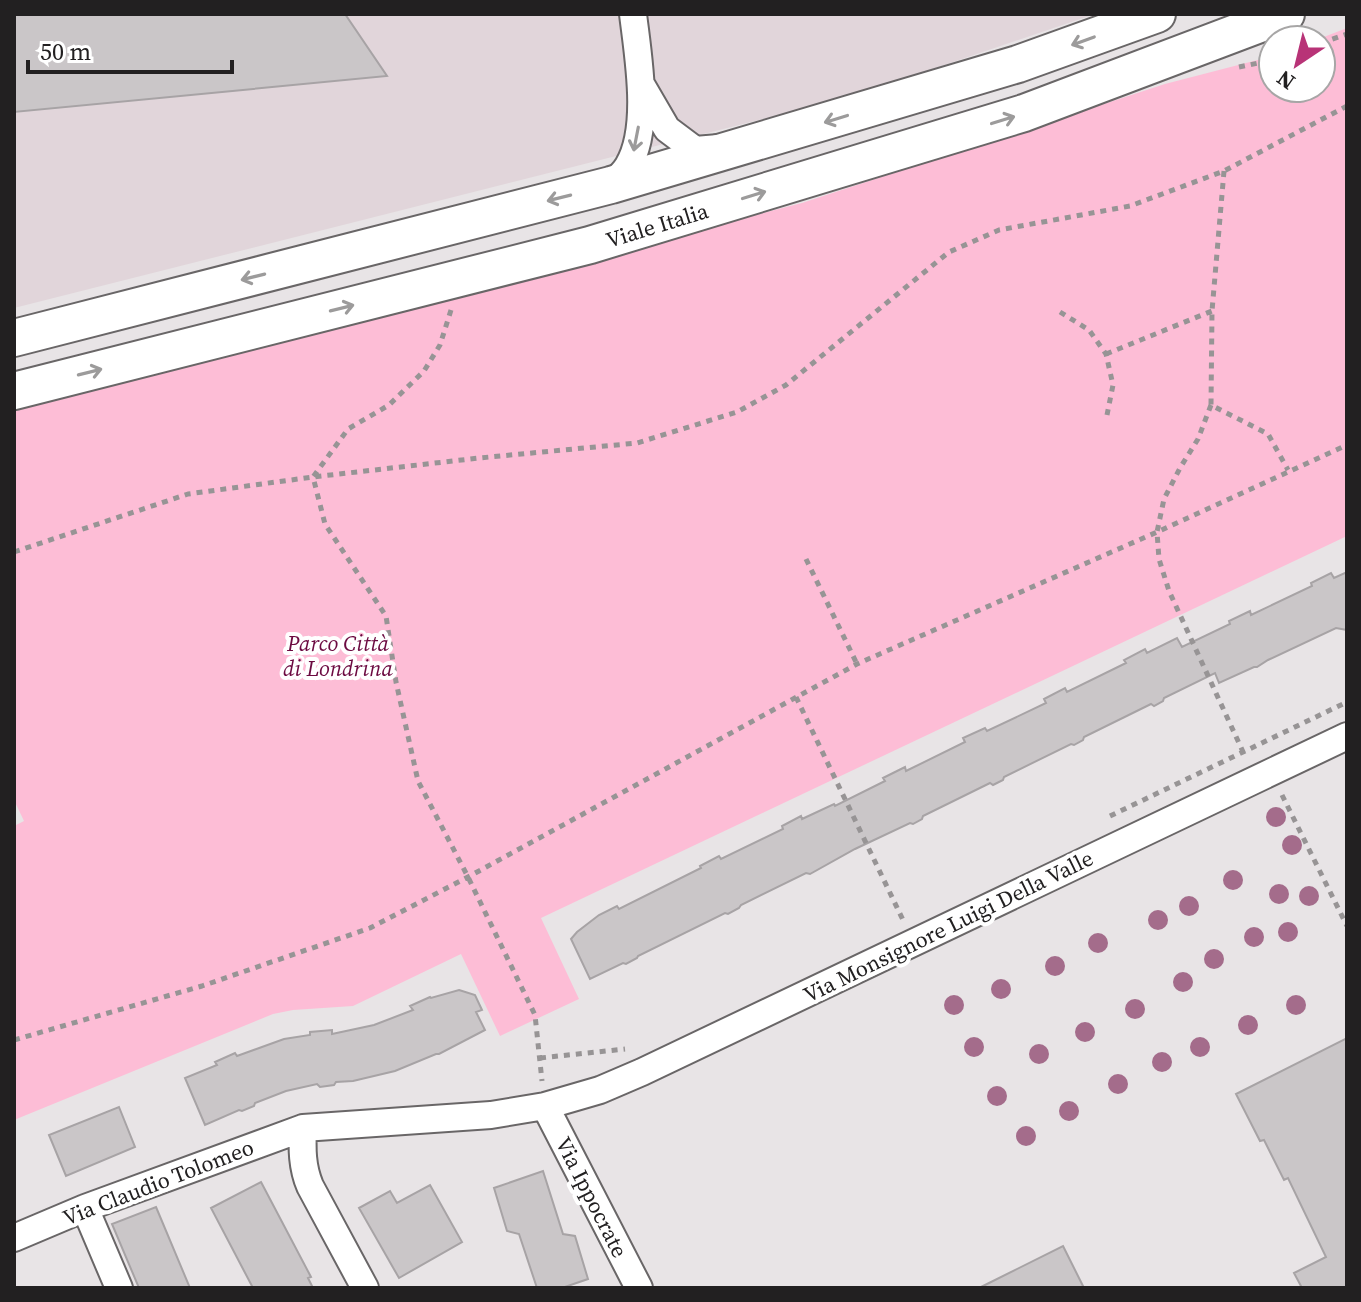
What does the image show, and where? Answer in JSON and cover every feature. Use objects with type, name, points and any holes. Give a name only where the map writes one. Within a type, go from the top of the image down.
[{"type":"main road","points":[[14,338],[611,185],[1018,64],[1157,14]]},
{"type":"main road","name":"Viale Italia","points":[[14,391],[590,245],[1024,113],[1286,14]]},
{"type":"street","points":[[611,185],[628,166],[637,143],[642,86],[633,14]]},
{"type":"street","points":[[642,86],[667,129],[695,150],[740,147]]},
{"type":"street","name":"Via Monsignore Luigi Della Valle","points":[[545,1106],[600,1090],[642,1072],[1347,736]]},
{"type":"street","name":"Via Claudio Tolomeo","points":[[14,1238],[85,1208],[303,1128],[451,1119],[545,1106]]},
{"type":"street","name":"Via Ippocrate","points":[[545,1106],[639,1288]]},
{"type":"street","points":[[303,1128],[304,1172],[365,1288]]},
{"type":"street","points":[[85,1208],[119,1288]]},
{"type":"path","points":[[14,552],[188,494],[479,458],[637,443],[737,412],[786,385],[949,252],[999,230],[1130,206],[1224,171],[1347,106]]},
{"type":"path","points":[[1224,171],[1212,311],[1211,405],[1198,439],[1164,499],[1157,532],[1159,559],[1169,591],[1243,752]]},
{"type":"path","points":[[313,477],[348,429],[389,405],[424,371],[440,345],[451,306]]},
{"type":"path","points":[[1106,354],[1212,311]]},
{"type":"path","points":[[1060,312],[1089,330],[1106,354],[1113,385],[1107,415]]},
{"type":"path","points":[[1211,405],[1268,434],[1288,470]]},
{"type":"path","points":[[14,1040],[202,986],[370,928],[857,664],[1347,445]]},
{"type":"path","points":[[313,477],[325,524],[386,616],[396,682],[418,781],[535,1015],[545,1106]]},
{"type":"path","points":[[806,559],[857,664]]},
{"type":"path","points":[[796,697],[915,942]]},
{"type":"path","points":[[1101,821],[1347,702]]},
{"type":"path","points":[[1271,773],[1347,926]]},
{"type":"path","points":[[888,924],[902,917]]},
{"type":"path","points":[[540,1058],[623,1049],[637,1043]]},
{"type":"shaded area","points":[[14,14],[1095,14],[850,97],[14,308]]},
{"type":"green space","name":"Parco Città di Londrina","points":[[1347,28],[1347,536],[541,918],[579,999],[500,1036],[461,954],[353,1006],[273,1014],[14,1120],[14,826],[24,821],[14,800],[14,406],[802,203],[1165,84],[1257,60],[1257,104],[1337,104],[1337,32]]},
{"type":"building","points":[[14,14],[345,14],[387,76],[14,112]]},
{"type":"building","points":[[1347,572],[1347,630],[1336,628],[1219,683],[1215,673],[993,785],[990,783],[913,824],[855,849],[810,874],[806,873],[728,914],[590,979],[571,939],[599,915],[617,906],[619,909],[719,856],[721,859],[783,829],[782,826],[801,816],[802,819],[835,806],[885,781],[883,778],[905,767],[906,771],[965,742],[963,738],[985,728],[987,731],[1046,703],[1044,699],[1065,688],[1067,692],[1126,663],[1124,660],[1145,649],[1147,653],[1177,638],[1182,647],[1250,611],[1251,615],[1312,586],[1311,583],[1331,573],[1334,578]]},
{"type":"building","points":[[459,990],[475,995],[482,1010],[476,1012],[485,1030],[439,1054],[395,1071],[336,1082],[334,1085],[320,1087],[317,1084],[286,1091],[205,1125],[185,1078],[217,1065],[215,1062],[235,1053],[237,1056],[284,1039],[310,1035],[310,1032],[332,1030],[332,1034],[374,1025],[413,1010],[410,1006],[430,997]]},
{"type":"building","points":[[1347,1038],[1347,1288],[1302,1288],[1294,1273],[1326,1257],[1288,1178],[1284,1180],[1236,1094]]},
{"type":"building","points":[[119,1107],[135,1147],[66,1176],[49,1135]]},
{"type":"building","points":[[543,1171],[563,1234],[575,1236],[588,1279],[562,1288],[537,1288],[519,1234],[507,1231],[494,1188]]},
{"type":"building","points":[[261,1182],[311,1277],[308,1278],[313,1288],[253,1288],[211,1208]]},
{"type":"building","points":[[430,1185],[462,1242],[399,1278],[359,1208],[390,1191],[397,1203]]},
{"type":"building","points":[[156,1207],[190,1288],[139,1288],[112,1224]]},
{"type":"building","points":[[1063,1246],[1084,1288],[979,1288]]}]
